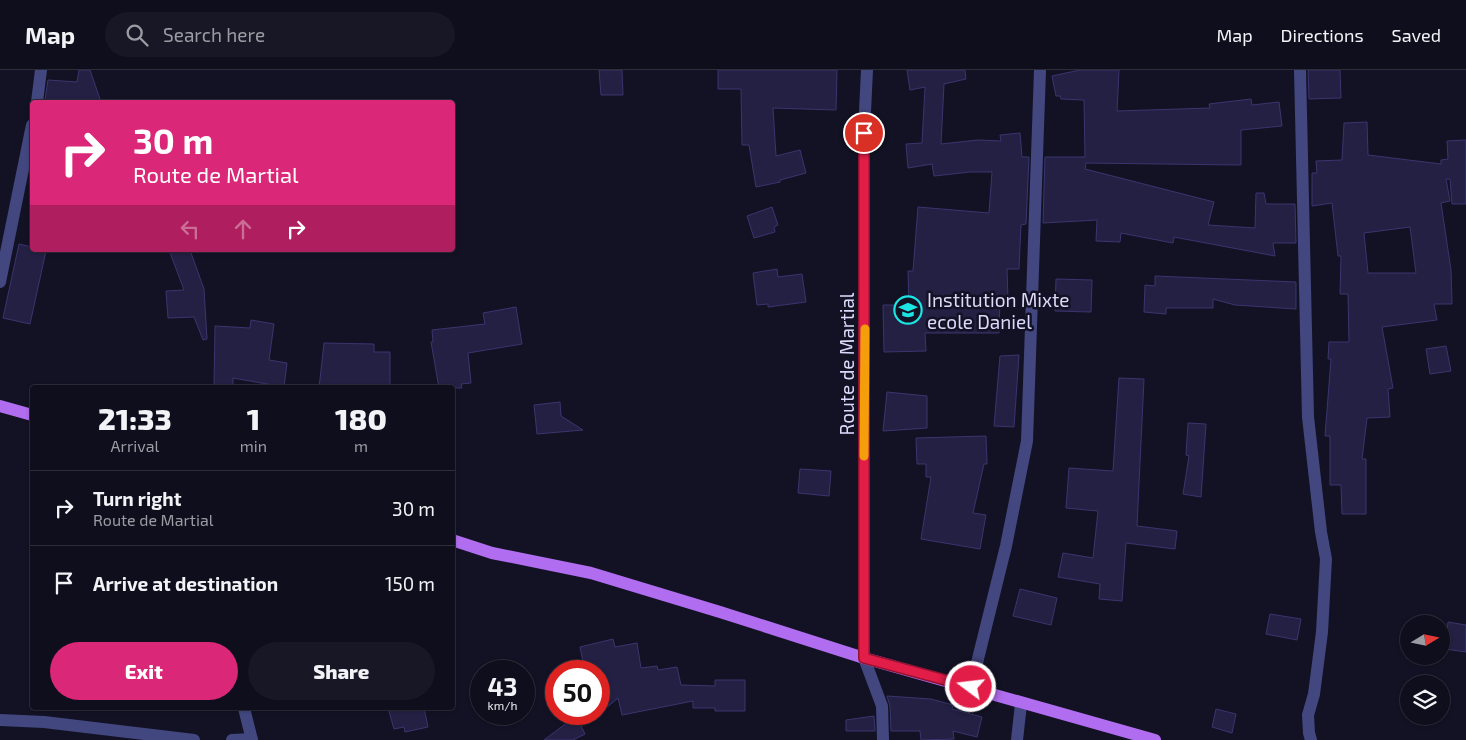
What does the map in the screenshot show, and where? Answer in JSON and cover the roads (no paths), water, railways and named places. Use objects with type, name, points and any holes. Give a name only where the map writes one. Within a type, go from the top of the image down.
[{"type":"main road","points":[[0,406],[30,414]]},
{"type":"main road","points":[[455,541],[492,553],[609,579],[864,658],[971,687],[1021,704],[1155,740]]},
{"type":"street","points":[[37,100],[42,70]]},
{"type":"street","name":"Route de Martial","points":[[864,658],[864,133],[867,70]]},
{"type":"street","points":[[971,687],[1006,546],[1027,441],[1040,70]]},
{"type":"street","points":[[1300,70],[1308,417],[1321,532],[1326,559],[1322,632],[1314,694],[1308,715],[1308,733],[1311,740]]},
{"type":"street","points":[[0,282],[30,135]]},
{"type":"street","points":[[864,658],[882,706],[883,740]]},
{"type":"street","points":[[1017,740],[1021,704]]},
{"type":"street","points":[[232,740],[252,739],[245,710]]},
{"type":"street","points":[[0,720],[44,722],[194,740]]},
{"type":"place","name":"Institution Mixte ecole Daniel","points":[[908,310]]}]
